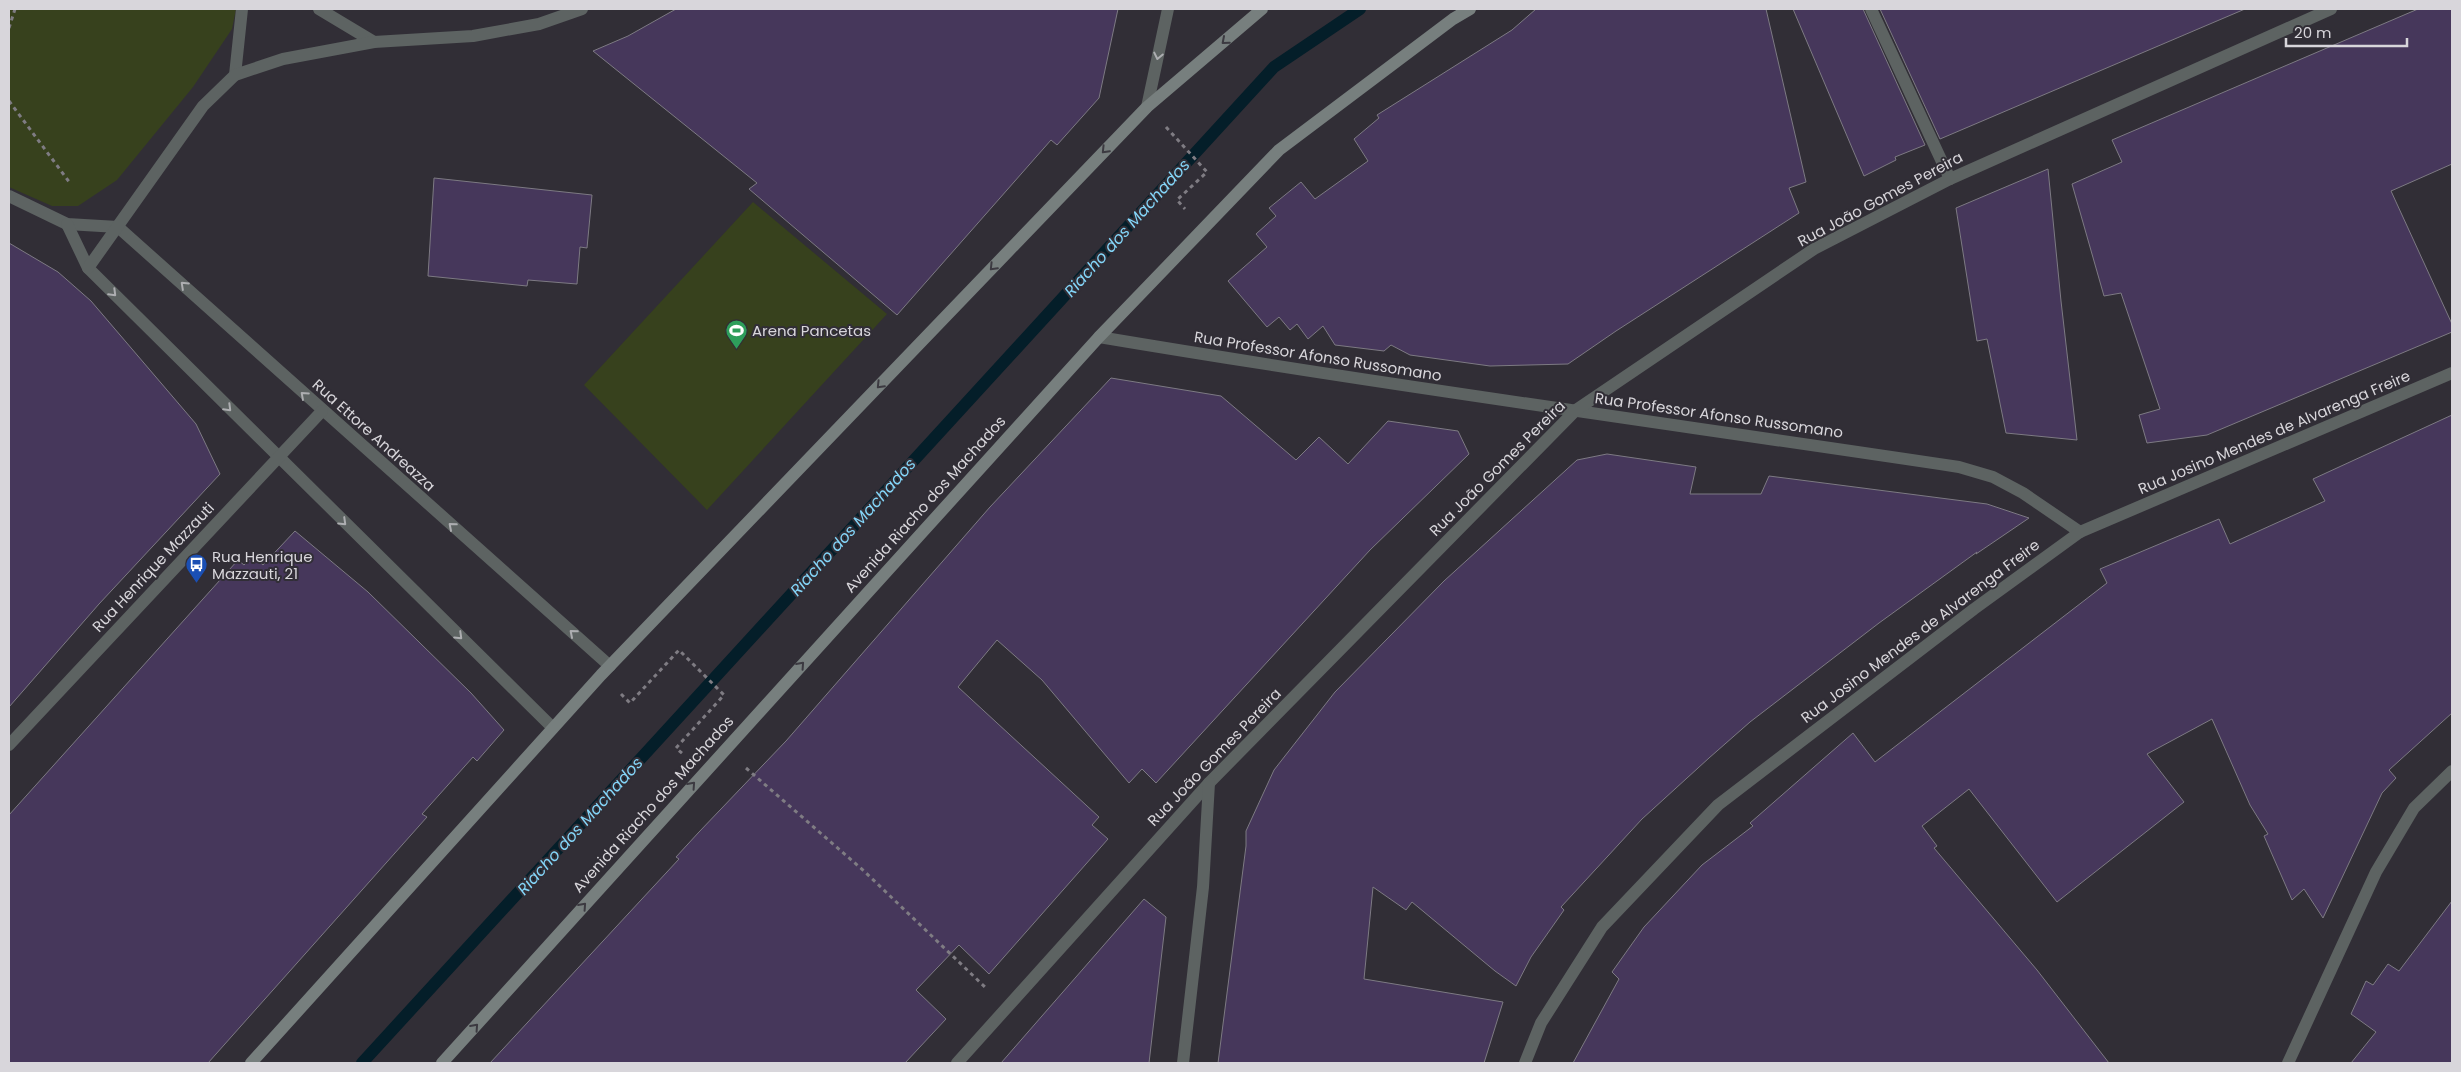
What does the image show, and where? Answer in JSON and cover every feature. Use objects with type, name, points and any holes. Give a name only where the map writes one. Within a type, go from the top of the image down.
[{"type":"street","points":[[235,75],[242,24],[242,9]]},
{"type":"street","points":[[319,9],[374,42]]},
{"type":"street","points":[[88,268],[203,106],[235,75],[283,59],[374,42],[472,36],[539,24],[582,9]]},
{"type":"street","points":[[1147,107],[1168,9]]},
{"type":"street","points":[[251,1063],[552,727],[601,675],[1147,107],[1262,9]]},
{"type":"street","name":"Avenida Riacho dos Machados","points":[[442,1063],[704,771],[1099,337],[1280,150],[1453,19],[1470,9]]},
{"type":"street","points":[[1871,9],[1950,179]]},
{"type":"street","name":"Rua João Gomes Pereira","points":[[956,1063],[1209,783],[1576,410],[1814,249],[1950,179],[2331,9]]},
{"type":"street","points":[[9,196],[67,224],[118,227]]},
{"type":"street","points":[[67,224],[88,268],[552,727]]},
{"type":"street","name":"Rua Ettore Andreazza","points":[[118,227],[610,666]]},
{"type":"street","name":"Rua Professor Afonso Russomano","points":[[1099,337],[1421,389],[1959,467],[1993,477],[2023,493],[2080,532]]},
{"type":"street","name":"Rua Josino Mendes de Alvarenga Freire","points":[[1525,1063],[1541,1023],[1602,927],[1718,806],[1974,608],[2080,532],[2452,373]]},
{"type":"street","name":"Rua Henrique Mazzauti","points":[[9,745],[322,411]]},
{"type":"street","points":[[2288,1063],[2376,872],[2414,808],[2452,771]]},
{"type":"street","points":[[1183,1063],[1203,887],[1209,783]]},
{"type":"path","points":[[9,28],[15,9]]},
{"type":"path","points":[[9,102],[70,183]]},
{"type":"path","points":[[1161,122],[1207,172]]},
{"type":"path","points":[[601,675],[630,703],[679,650],[724,695],[676,748],[704,771]]},
{"type":"path","points":[[725,749],[864,871],[1007,1007]]},
{"type":"green space","points":[[9,9],[236,9],[232,29],[193,87],[117,180],[78,206],[52,206],[9,187]]},
{"type":"green space","name":"Arena Pancetas","points":[[753,202],[887,314],[707,510],[584,385]]},
{"type":"building","points":[[676,9],[1118,9],[1099,98],[1057,145],[1051,140],[897,315],[749,189],[757,183],[593,51],[628,36]]},
{"type":"building","points":[[1536,9],[1766,9],[1806,182],[1789,188],[1799,213],[1568,364],[1490,366],[1410,355],[1391,345],[1384,351],[1335,345],[1323,326],[1308,339],[1297,324],[1290,330],[1279,317],[1267,327],[1228,281],[1267,247],[1256,234],[1276,216],[1269,208],[1301,182],[1315,199],[1368,161],[1354,139],[1379,118],[1377,115],[1512,30]]},
{"type":"building","points":[[1793,9],[1863,9],[1925,145],[1895,157],[1896,160],[1864,176]]},
{"type":"building","points":[[1880,9],[2245,9],[1940,139]]},
{"type":"building","points":[[2418,9],[2452,9],[2452,164],[2391,191],[2452,324],[2452,332],[2207,435],[2147,443],[2139,415],[2160,409],[2121,293],[2104,296],[2072,184],[2122,162],[2112,140]]},
{"type":"building","points":[[2048,169],[2077,440],[2006,433],[1987,339],[1977,341],[1956,208]]},
{"type":"building","points":[[434,178],[592,195],[587,248],[580,247],[577,284],[528,280],[527,286],[428,276]]},
{"type":"building","points":[[9,243],[58,272],[91,301],[196,424],[220,474],[99,604],[9,707]]},
{"type":"building","points":[[1111,378],[1221,396],[1296,460],[1319,437],[1348,464],[1388,421],[1458,431],[1469,454],[1370,550],[1156,783],[1142,769],[1129,783],[1042,680],[997,640],[958,687],[1099,817],[1092,825],[1108,839],[989,974],[959,945],[916,990],[946,1019],[905,1063],[490,1063],[679,859],[676,857],[786,741],[990,507]]},
{"type":"building","points":[[2452,415],[2452,713],[2389,770],[2396,778],[2382,793],[2323,918],[2304,889],[2292,900],[2264,836],[2268,834],[2250,805],[2212,719],[2147,754],[2184,802],[2057,902],[1969,789],[1922,826],[1937,846],[1934,848],[2037,970],[2109,1063],[1573,1063],[1619,979],[1612,972],[1644,927],[1702,865],[1753,826],[1750,823],[1853,733],[1875,762],[2107,583],[2100,569],[2219,519],[2230,544],[2325,501],[2313,479]]},
{"type":"building","points":[[1607,454],[1696,467],[1690,494],[1761,494],[1769,476],[1987,504],[2029,518],[1976,554],[1977,552],[1879,623],[1750,722],[1642,819],[1561,907],[1564,910],[1531,957],[1516,986],[1495,971],[1412,902],[1406,910],[1373,887],[1364,979],[1503,1002],[1484,1063],[1218,1063],[1246,846],[1246,831],[1274,770],[1335,692],[1444,581],[1577,460]]},
{"type":"building","points":[[295,531],[368,592],[471,693],[504,730],[477,761],[473,757],[422,814],[427,817],[208,1063],[9,1063],[9,815],[238,560],[244,565],[253,556],[263,565]]},
{"type":"building","points":[[1144,899],[1166,917],[1149,1063],[1001,1063]]},
{"type":"building","points":[[2452,901],[2452,1063],[2351,1063],[2376,1032],[2351,1014],[2366,981],[2373,985],[2388,964],[2399,971]]},
{"type":"waterway","name":"Riacho dos Machados","points":[[362,1063],[1274,67],[1360,9]]},
{"type":"place","name":"Arena Pancetas","points":[[736,349]]},
{"type":"place","name":"Rua Henrique Mazzauti, 21","points":[[196,584]]}]
